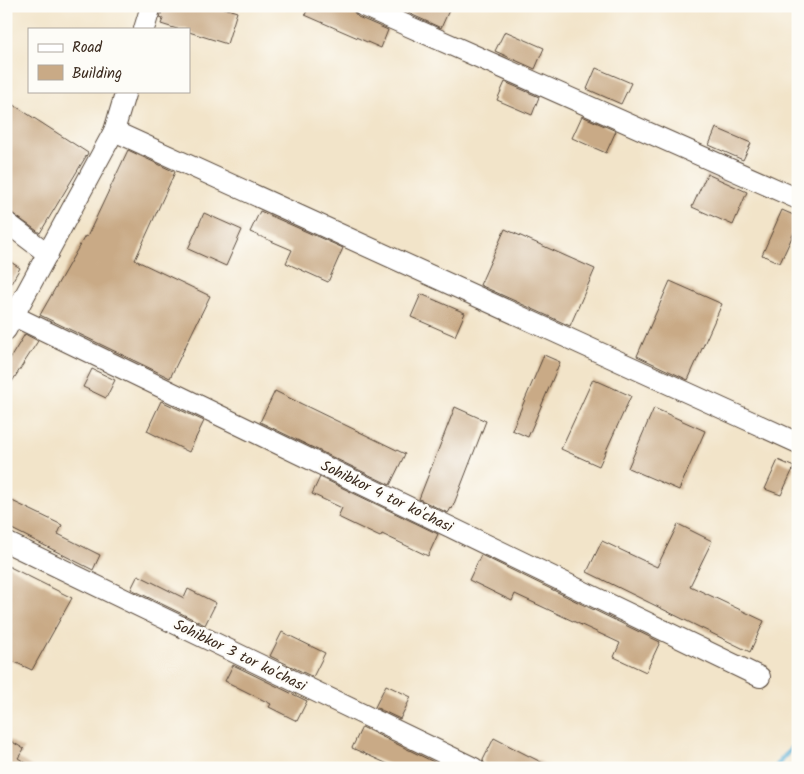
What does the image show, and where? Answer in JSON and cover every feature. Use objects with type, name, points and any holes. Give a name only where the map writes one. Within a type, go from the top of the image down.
[{"type":"street","points":[[144,28],[151,6]]},
{"type":"street","points":[[363,6],[798,199]]},
{"type":"street","points":[[10,323],[114,131],[126,92]]},
{"type":"street","points":[[114,131],[798,443]]},
{"type":"street","points":[[6,222],[48,254]]},
{"type":"street","name":"Sohibkor 4 tor ko'chasi","points":[[10,323],[760,677]]},
{"type":"street","name":"Sohibkor 3 tor ko'chasi","points":[[6,542],[474,768]]},
{"type":"building","points":[[163,6],[218,6],[237,12],[227,44],[190,32],[190,28],[174,28],[161,24],[163,19],[160,18]]},
{"type":"building","points":[[309,6],[342,6],[353,11],[358,17],[388,30],[381,48],[305,15]]},
{"type":"building","points":[[393,6],[451,6],[441,28]]},
{"type":"building","points":[[505,31],[544,48],[535,69],[495,51]]},
{"type":"building","points":[[596,68],[631,83],[621,104],[587,89]]},
{"type":"building","points":[[505,82],[539,97],[532,115],[497,100]]},
{"type":"building","points":[[6,100],[88,153],[40,233],[6,209]]},
{"type":"building","points":[[582,116],[616,131],[606,153],[572,138]]},
{"type":"building","points":[[716,128],[751,143],[743,160],[709,145]]},
{"type":"building","points":[[128,150],[175,172],[135,260],[210,296],[170,378],[40,315],[85,236],[87,237]]},
{"type":"building","points":[[707,174],[747,192],[733,225],[692,207]]},
{"type":"building","points":[[782,210],[798,217],[798,224],[780,263],[762,255]]},
{"type":"building","points":[[260,211],[343,248],[328,282],[286,263],[292,250],[250,232]]},
{"type":"building","points":[[204,213],[242,230],[226,266],[188,249]]},
{"type":"building","points":[[505,229],[595,269],[570,326],[480,285]]},
{"type":"building","points":[[6,259],[20,268],[6,292]]},
{"type":"building","points":[[670,281],[722,304],[688,380],[637,356]]},
{"type":"building","points":[[421,294],[465,313],[455,336],[411,317]]},
{"type":"building","points":[[25,334],[38,341],[6,391],[6,365]]},
{"type":"building","points":[[544,355],[560,362],[528,437],[512,430]]},
{"type":"building","points":[[92,369],[115,380],[106,398],[83,387]]},
{"type":"building","points":[[593,379],[631,396],[599,466],[561,449]]},
{"type":"building","points":[[275,391],[405,454],[390,485],[260,422]]},
{"type":"building","points":[[161,401],[204,421],[189,452],[147,431]]},
{"type":"building","points":[[455,407],[486,421],[452,509],[448,513],[419,499]]},
{"type":"building","points":[[654,408],[705,431],[679,490],[628,468]]},
{"type":"building","points":[[778,460],[794,467],[781,495],[765,489]]},
{"type":"building","points":[[320,477],[438,534],[428,556],[382,534],[380,537],[338,517],[342,508],[312,494]]},
{"type":"building","points":[[6,498],[62,525],[58,534],[100,555],[93,570],[6,526]]},
{"type":"building","points":[[678,524],[712,541],[690,586],[764,621],[750,652],[587,572],[602,541],[657,567]]},
{"type":"building","points":[[481,555],[660,642],[646,672],[614,657],[620,643],[515,594],[512,601],[469,580]]},
{"type":"building","points":[[6,565],[72,598],[32,670],[6,658]]},
{"type":"building","points":[[138,575],[184,598],[188,589],[216,603],[205,625],[131,589]]},
{"type":"building","points":[[282,632],[325,653],[313,677],[270,656]]},
{"type":"building","points":[[233,665],[307,701],[297,721],[269,707],[271,704],[225,681]]},
{"type":"building","points":[[386,685],[411,697],[400,719],[375,707]]},
{"type":"building","points":[[362,727],[446,768],[397,768],[352,748]]},
{"type":"building","points":[[6,738],[24,749],[18,758],[34,768],[6,768]]},
{"type":"building","points":[[494,738],[553,768],[486,768],[483,760]]},
{"type":"waterway","points":[[775,768],[798,740]]}]
